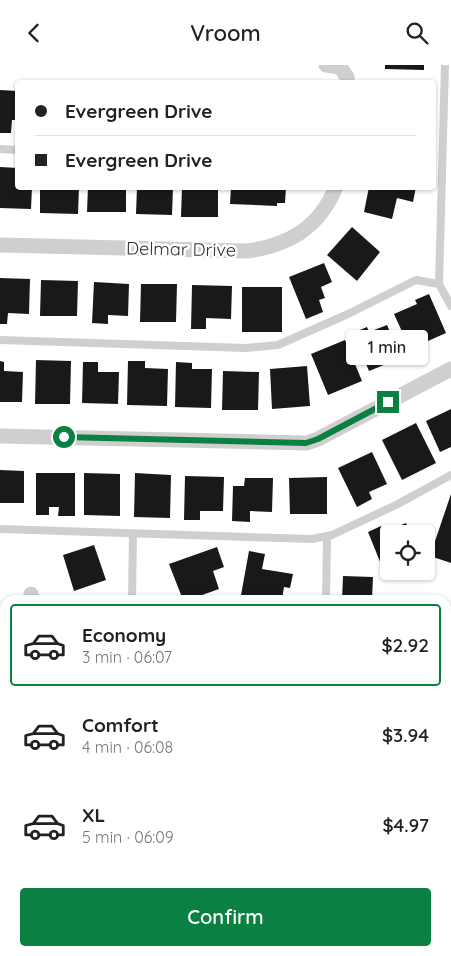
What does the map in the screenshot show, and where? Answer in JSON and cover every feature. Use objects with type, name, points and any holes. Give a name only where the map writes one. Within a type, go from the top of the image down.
[{"type":"street","points":[[326,65],[340,67],[345,77]]},
{"type":"street","name":"Delmar Drive","points":[[0,245],[246,251],[263,249],[279,244],[304,230],[325,210],[335,190]]},
{"type":"street","points":[[0,436],[306,443],[318,439],[451,369]]},
{"type":"lane","points":[[445,65],[439,284],[451,306]]},
{"type":"lane","points":[[0,149],[15,149]]},
{"type":"lane","points":[[0,340],[246,348],[278,345],[348,314],[416,280],[439,284]]},
{"type":"lane","points":[[0,529],[302,539],[327,536],[396,505],[451,475]]},
{"type":"lane","points":[[132,595],[133,534]]},
{"type":"lane","points":[[326,595],[327,536]]},
{"type":"building","points":[[385,65],[424,65],[424,70],[385,69]]},
{"type":"building","points":[[0,90],[15,91],[15,120],[12,120],[11,133],[0,133]]},
{"type":"building","points":[[0,167],[15,168],[15,190],[32,190],[31,209],[0,208]]},
{"type":"building","points":[[40,190],[79,190],[78,214],[40,213]]},
{"type":"building","points":[[88,190],[126,190],[126,212],[87,212]]},
{"type":"building","points":[[137,190],[173,190],[172,215],[136,214]]},
{"type":"building","points":[[182,190],[218,190],[218,217],[181,217]]},
{"type":"building","points":[[231,190],[286,190],[285,203],[277,203],[277,206],[230,204]]},
{"type":"building","points":[[368,190],[415,190],[413,202],[397,198],[392,219],[364,212]]},
{"type":"building","points":[[352,227],[380,252],[357,281],[327,255]]},
{"type":"building","points":[[324,263],[332,282],[321,287],[325,298],[319,300],[323,312],[306,319],[289,277]]},
{"type":"building","points":[[0,278],[30,279],[29,314],[8,313],[7,324],[0,324]]},
{"type":"building","points":[[41,280],[78,281],[77,316],[40,316]]},
{"type":"building","points":[[94,282],[129,284],[128,316],[108,315],[108,324],[92,323]]},
{"type":"building","points":[[141,284],[177,284],[176,322],[140,322]]},
{"type":"building","points":[[192,285],[232,286],[231,319],[206,318],[206,329],[191,329]]},
{"type":"building","points":[[242,287],[282,287],[282,332],[242,332]]},
{"type":"building","points":[[429,294],[446,333],[410,349],[394,314],[417,304],[415,300]]},
{"type":"building","points":[[387,325],[401,358],[369,371],[353,333],[367,327],[369,332]]},
{"type":"building","points":[[345,340],[362,381],[328,395],[311,354]]},
{"type":"building","points":[[36,360],[71,361],[70,404],[35,404]]},
{"type":"building","points":[[0,361],[4,362],[4,371],[23,372],[22,402],[0,402]]},
{"type":"building","points":[[128,361],[145,361],[145,368],[168,369],[167,406],[127,405]]},
{"type":"building","points":[[83,362],[98,362],[98,372],[119,372],[118,404],[82,403]]},
{"type":"building","points":[[176,362],[192,363],[192,369],[212,369],[211,408],[175,407]]},
{"type":"building","points":[[307,366],[310,406],[272,409],[270,369]]},
{"type":"building","points":[[223,371],[259,372],[258,410],[222,410]]},
{"type":"building","points":[[451,409],[451,447],[440,452],[426,421]]},
{"type":"building","points":[[416,423],[436,463],[402,480],[382,440]]},
{"type":"building","points":[[372,452],[387,484],[369,492],[372,499],[357,507],[338,468]]},
{"type":"building","points":[[0,470],[24,471],[24,503],[0,503]]},
{"type":"building","points":[[36,473],[75,473],[75,516],[58,516],[59,507],[49,507],[49,515],[36,515]]},
{"type":"building","points":[[84,473],[120,474],[120,516],[84,515]]},
{"type":"building","points":[[135,473],[171,475],[170,518],[134,517]]},
{"type":"building","points":[[185,476],[224,477],[223,511],[200,511],[200,520],[184,520]]},
{"type":"building","points":[[327,477],[327,514],[290,514],[289,478]]},
{"type":"building","points":[[245,478],[273,478],[272,512],[250,511],[250,522],[232,521],[233,486],[244,486]]},
{"type":"building","points":[[451,494],[451,563],[435,558],[435,541]]},
{"type":"building","points":[[380,526],[380,562],[368,532]]},
{"type":"building","points":[[94,545],[106,580],[74,591],[63,555]]},
{"type":"building","points":[[217,547],[224,567],[213,571],[219,589],[202,595],[181,595],[169,564]]},
{"type":"building","points":[[249,551],[265,554],[262,569],[293,574],[290,588],[284,587],[283,595],[241,595]]},
{"type":"building","points":[[343,576],[373,577],[372,595],[342,595]]},
{"type":"route","points":[[64,437],[306,443],[318,439],[388,402]]}]
